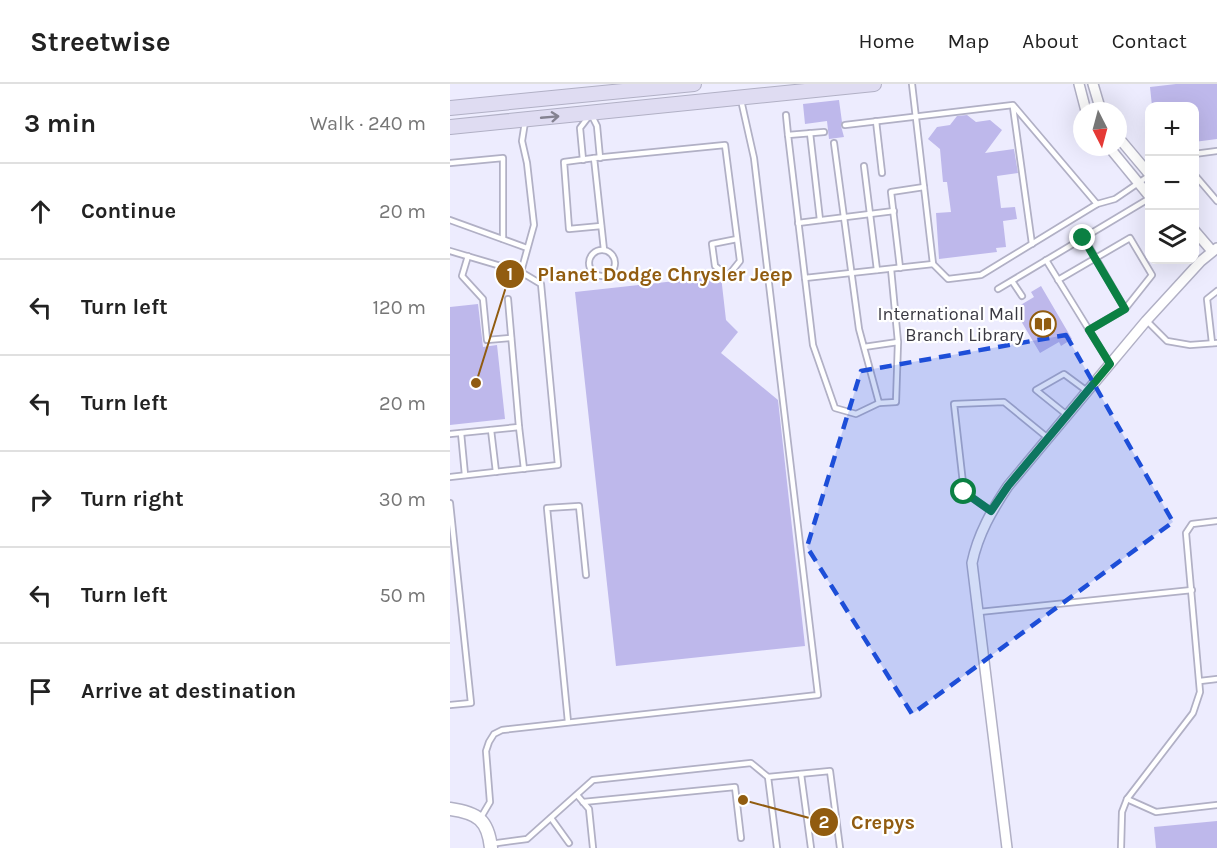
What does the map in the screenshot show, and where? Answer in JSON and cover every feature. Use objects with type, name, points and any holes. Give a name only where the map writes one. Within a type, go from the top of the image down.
[{"type":"main road","points":[[450,108],[694,84]]},
{"type":"main road","points":[[450,127],[874,84]]},
{"type":"main road","points":[[589,95],[591,113]]},
{"type":"street","points":[[1079,84],[1084,102]]},
{"type":"street","points":[[1093,84],[1098,102]]},
{"type":"street","points":[[1127,148],[1145,170]]},
{"type":"street","points":[[1116,156],[1145,193]]},
{"type":"street","points":[[1199,235],[1215,250],[1199,257]]},
{"type":"street","points":[[1007,848],[972,562],[975,548],[991,511],[1008,486],[1192,264]]},
{"type":"street","points":[[450,809],[465,811],[480,819],[486,825],[491,846]]},
{"type":"lane","points":[[912,84],[933,264],[948,279],[981,275],[1097,204],[1114,199],[1145,177]]},
{"type":"lane","points":[[480,819],[490,802],[486,751],[494,734],[502,730],[818,695],[754,158],[740,98]]},
{"type":"lane","points":[[845,125],[1013,105]]},
{"type":"lane","points":[[1013,105],[1097,204]]},
{"type":"lane","points":[[1013,105],[1032,244]]},
{"type":"lane","points":[[583,160],[580,128],[591,113],[597,126],[597,158],[604,250]]},
{"type":"lane","points":[[786,115],[813,345],[835,408],[856,414],[879,403],[896,402],[898,342],[891,269]]},
{"type":"lane","points":[[520,272],[534,225],[527,163],[522,141],[525,119]]},
{"type":"lane","points":[[876,121],[882,173]]},
{"type":"lane","points":[[788,135],[824,132]]},
{"type":"lane","points":[[810,133],[820,220]]},
{"type":"lane","points":[[834,143],[859,329],[879,403]]},
{"type":"lane","points":[[601,226],[569,229],[564,162],[725,145],[740,261],[728,276],[715,266],[712,244],[737,239]]},
{"type":"lane","points":[[1199,153],[1217,151]]},
{"type":"lane","points":[[450,163],[503,158],[502,239]]},
{"type":"lane","points":[[864,166],[877,270]]},
{"type":"lane","points":[[1199,180],[1217,201]]},
{"type":"lane","points":[[900,268],[891,192],[924,188]]},
{"type":"lane","points":[[998,289],[1145,200]]},
{"type":"lane","points":[[798,223],[894,211]]},
{"type":"lane","points":[[450,220],[527,248]]},
{"type":"lane","points":[[1083,238],[1125,309]]},
{"type":"lane","points":[[1058,280],[1130,238],[1152,275],[1125,309],[1089,330]]},
{"type":"lane","points":[[604,250],[612,254],[615,262],[613,271],[600,276],[592,272],[588,264],[594,252],[604,250]]},
{"type":"lane","points":[[450,251],[520,272],[541,284],[558,465],[450,477]]},
{"type":"lane","points":[[468,256],[462,276],[483,299],[487,340],[511,338]]},
{"type":"lane","points":[[1046,260],[1110,364]]},
{"type":"lane","points":[[805,278],[933,264]]},
{"type":"lane","points":[[1012,281],[1022,296]]},
{"type":"lane","points":[[1146,321],[1167,341],[1190,345],[1214,343],[1207,298],[1217,291]]},
{"type":"lane","points":[[508,299],[524,469]]},
{"type":"lane","points":[[864,346],[898,342]]},
{"type":"lane","points":[[1067,416],[1036,390],[1064,374],[1087,391]]},
{"type":"lane","points":[[991,511],[964,492],[954,404],[1004,402],[1048,438]]},
{"type":"lane","points":[[450,434],[519,427]]},
{"type":"lane","points":[[490,430],[496,472]]},
{"type":"lane","points":[[461,433],[465,475]]},
{"type":"lane","points":[[450,503],[471,703],[450,705]]},
{"type":"lane","points":[[568,722],[547,508],[579,506],[586,575]]},
{"type":"lane","points":[[1121,848],[1122,812],[1127,799],[1193,713],[1200,692],[1186,533],[1192,524],[1217,521]]},
{"type":"lane","points":[[979,612],[1192,590]]},
{"type":"lane","points":[[1200,681],[1217,679]]},
{"type":"lane","points":[[491,846],[527,839],[593,780],[752,763],[768,777],[777,848]]},
{"type":"lane","points":[[768,777],[830,771],[840,848]]},
{"type":"lane","points":[[801,774],[811,848]]},
{"type":"lane","points":[[583,802],[735,787],[741,837]]},
{"type":"lane","points":[[577,795],[589,809],[593,848]]},
{"type":"lane","points":[[1127,799],[1156,812],[1217,805]]},
{"type":"lane","points":[[550,818],[569,843]]},
{"type":"highlighted area","points":[[1066,335],[1173,522],[912,714],[807,547],[861,371]]},
{"type":"building","points":[[1176,84],[1217,84],[1217,139],[1199,141],[1199,102],[1152,102],[1150,87]]},
{"type":"building","points":[[839,100],[844,137],[829,139],[827,121],[805,124],[803,104]]},
{"type":"building","points":[[967,115],[976,122],[990,120],[1002,130],[985,153],[1014,149],[1018,173],[997,176],[1001,208],[1015,207],[1017,219],[1003,221],[1006,247],[996,248],[997,252],[939,259],[936,213],[951,212],[947,182],[943,182],[940,149],[928,139],[937,127],[950,125],[957,116]]},
{"type":"building","points":[[721,276],[726,320],[738,332],[721,353],[778,400],[805,646],[616,666],[575,292]]},
{"type":"building","name":"International Mall Branch Library","points":[[1041,286],[1072,339],[1061,346],[1059,342],[1040,353],[1014,309],[1034,297],[1031,292]]},
{"type":"building","points":[[478,304],[483,347],[497,345],[505,419],[450,425],[450,307]]},
{"type":"building","points":[[1217,821],[1217,848],[1156,848],[1154,827]]},
{"type":"place","name":"International Mall Branch Library","points":[[1043,324]]},
{"type":"place","name":"Planet Dodge Chrysler Jeep","points":[[476,383]]},
{"type":"place","name":"Crepys","points":[[743,800]]},
{"type":"route","points":[[964,492],[991,511],[1008,486],[1110,364],[1089,330],[1125,309],[1083,238]]}]
